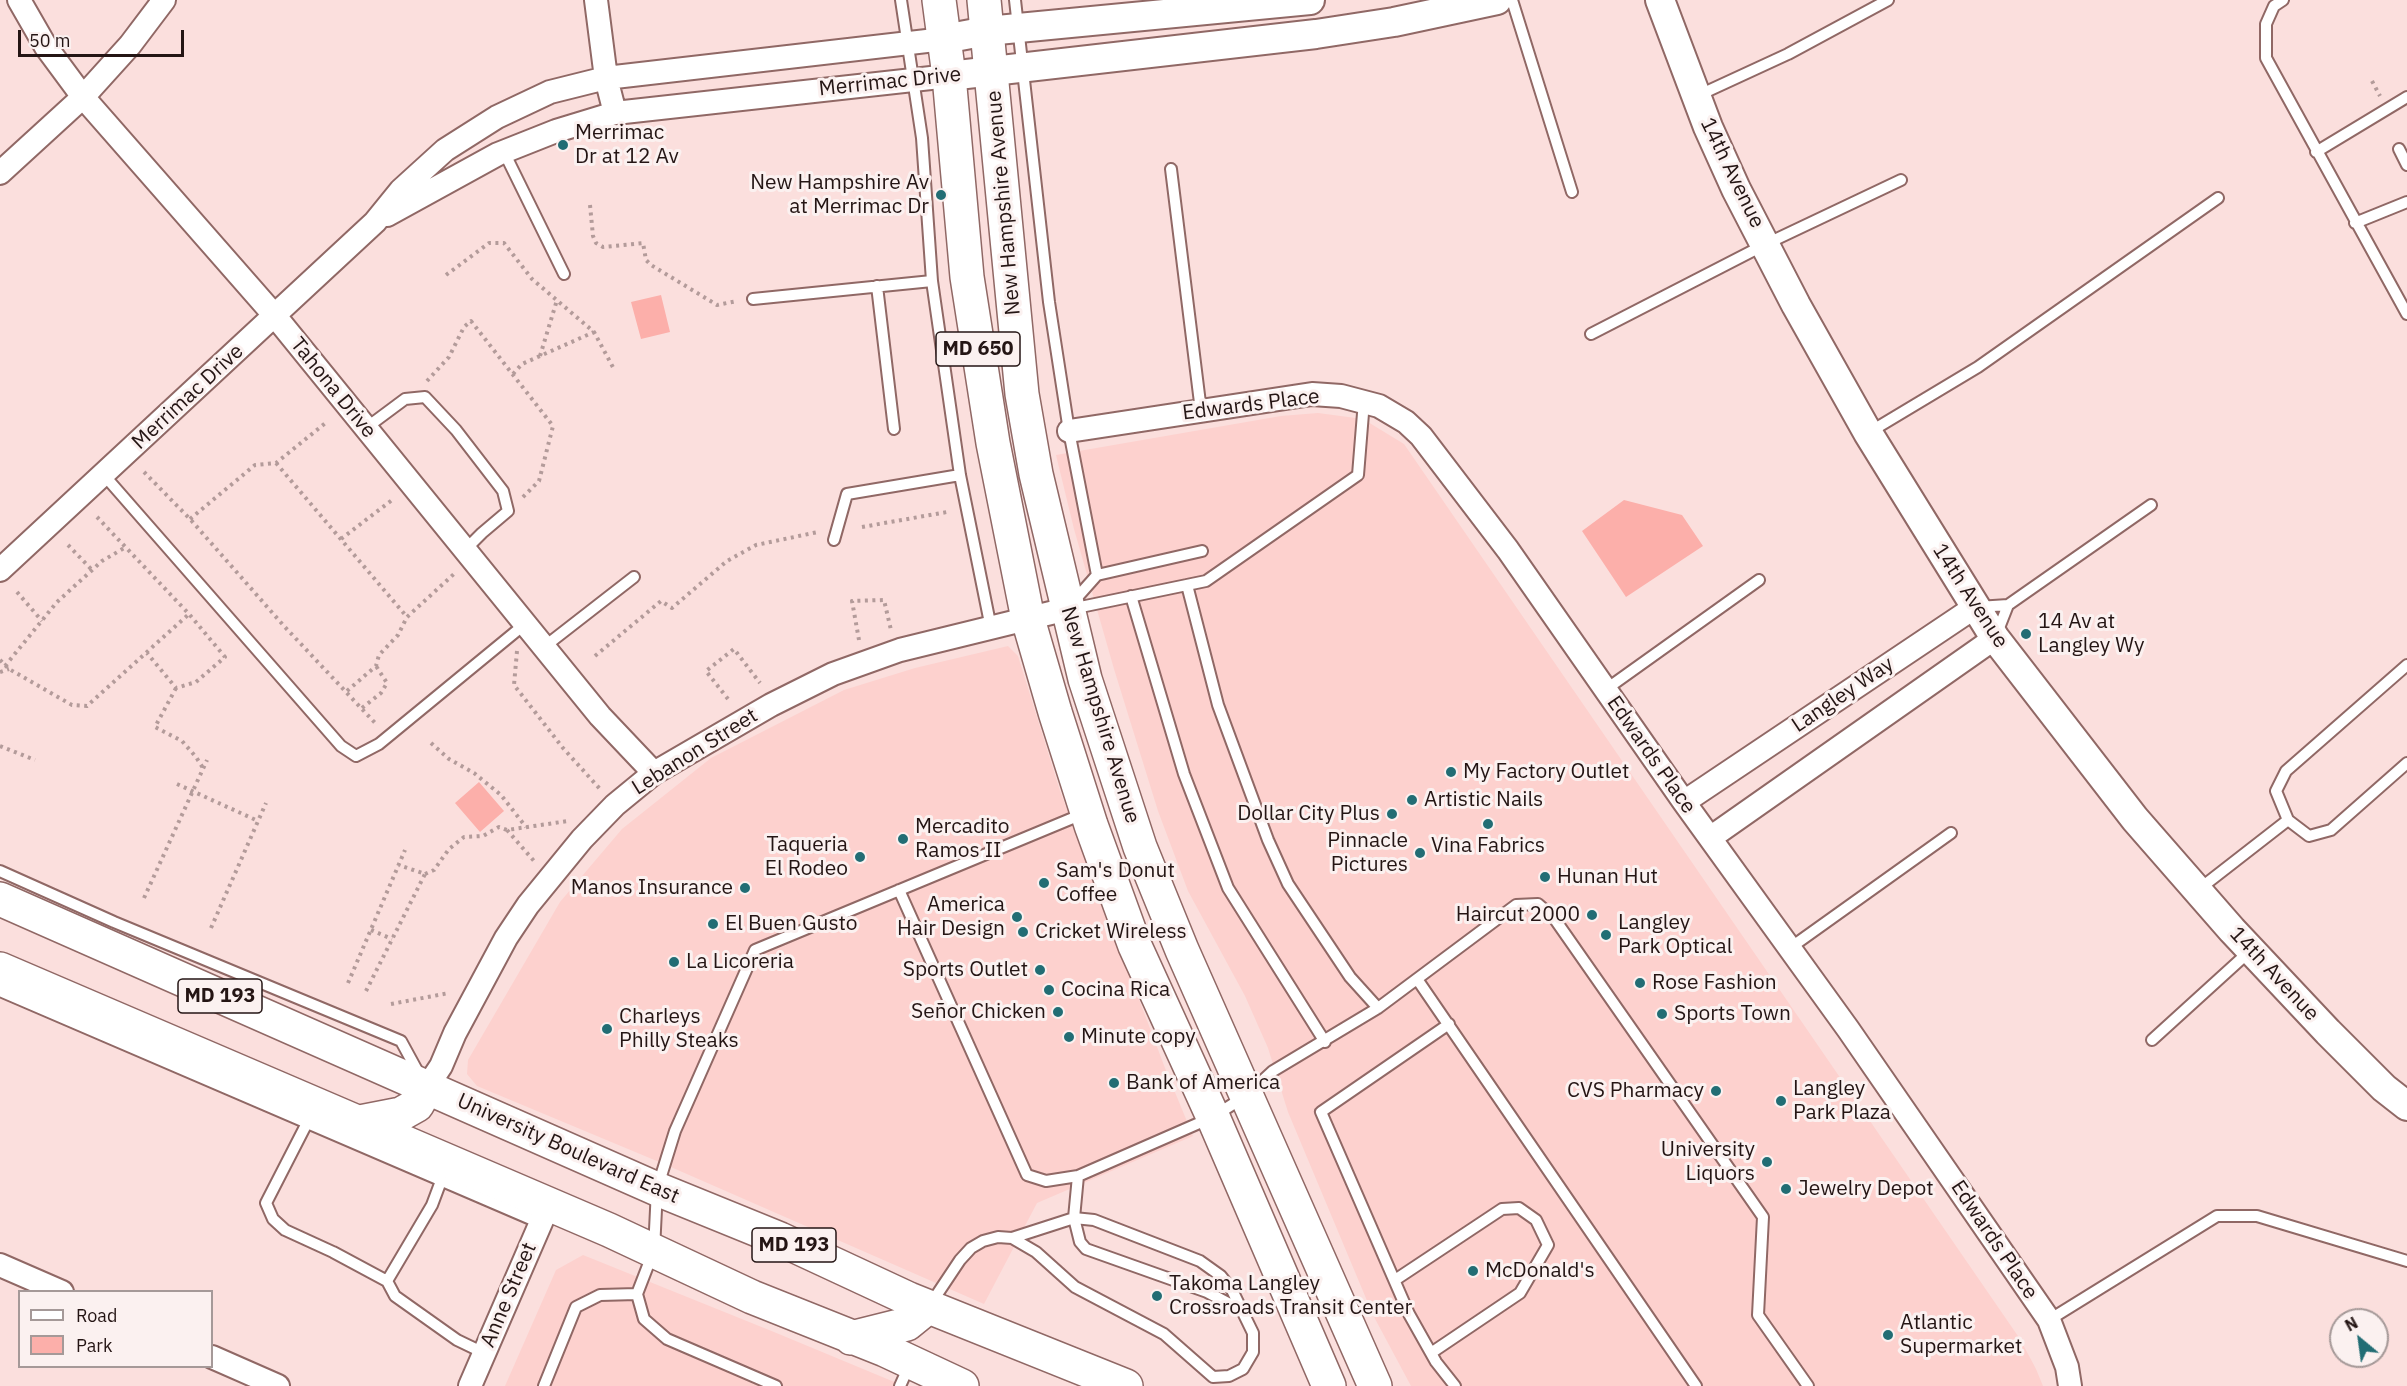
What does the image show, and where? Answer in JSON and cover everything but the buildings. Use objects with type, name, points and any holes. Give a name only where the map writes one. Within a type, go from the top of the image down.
[{"type":"main road","name":"New Hampshire Avenue","points":[[939,0],[949,76],[967,278],[993,443],[1028,619],[1054,712],[1086,812],[1135,946],[1213,1117],[1329,1386]]},
{"type":"main road","name":"New Hampshire Avenue","points":[[996,20],[1006,69],[1022,394],[1036,474],[1085,679],[1140,847],[1182,950],[1374,1386]]},
{"type":"main road","name":"University Boulevard East","points":[[7,902],[657,1189],[780,1239],[928,1307],[1126,1386]]},
{"type":"main road","name":"MD 193","points":[[0,969],[360,1122],[544,1214],[654,1250],[752,1297],[885,1350],[906,1375],[958,1385]]},
{"type":"main road","points":[[360,1122],[401,1114],[417,1105],[427,1087]]},
{"type":"main road","points":[[851,1338],[907,1324],[928,1307]]},
{"type":"street","name":"Tahona Drive","points":[[19,0],[46,47],[83,97],[275,316],[600,716],[654,773]]},
{"type":"street","points":[[0,173],[83,97],[130,45],[164,0]]},
{"type":"street","points":[[596,0],[606,78],[615,113]]},
{"type":"street","name":"Merrimac Drive","points":[[0,570],[375,222],[401,190],[445,150],[497,117],[550,92],[606,78],[944,39],[996,20],[1310,0]]},
{"type":"street","name":"Merrimac Drive","points":[[375,222],[453,177],[504,152],[556,131],[615,113],[1316,34],[1394,22],[1497,0]]},
{"type":"street","name":"14th Avenue","points":[[1660,0],[1696,96],[1736,189],[1796,305],[1868,433],[1995,638],[2135,819],[2198,891],[2344,1048],[2384,1088],[2407,1106]]},
{"type":"street","name":"Edwards Place","points":[[1068,431],[1312,394],[1341,396],[1364,401],[1392,413],[1421,436],[1508,550],[1684,802],[1896,1097],[2049,1320],[2067,1366],[2070,1386]]},
{"type":"street","name":"Langley Way","points":[[1684,802],[1975,607]]},
{"type":"street","name":"Lebanon Street","points":[[427,1087],[441,1066],[455,1033],[506,938],[528,904],[582,839],[615,805],[654,773],[719,734],[833,674],[900,650],[1067,609]]},
{"type":"street","name":"Langley Way","points":[[1710,838],[1995,638]]},
{"type":"street","name":"Anne Street","points":[[470,1386],[544,1214]]},
{"type":"street","points":[[0,1265],[57,1290]]},
{"type":"street","points":[[213,1357],[278,1386]]},
{"type":"lane","points":[[901,0],[922,138],[932,281],[960,475],[991,628]]},
{"type":"lane","points":[[996,20],[1014,0]]},
{"type":"lane","points":[[1512,0],[1572,192]]},
{"type":"lane","points":[[1696,96],[1788,54],[1888,0]]},
{"type":"lane","points":[[2283,0],[2274,6],[2266,24],[2266,58],[2407,314]]},
{"type":"lane","points":[[1006,69],[1049,302],[1068,431],[1097,575]]},
{"type":"lane","points":[[2316,152],[2407,97]]},
{"type":"lane","points":[[2399,148],[2407,165]]},
{"type":"lane","points":[[504,152],[564,274]]},
{"type":"lane","points":[[1171,169],[1201,411]]},
{"type":"lane","points":[[1591,334],[1766,244],[1901,180]]},
{"type":"lane","points":[[1868,433],[1978,367],[2218,198]]},
{"type":"lane","points":[[2355,223],[2407,202]]},
{"type":"lane","points":[[753,299],[932,281]]},
{"type":"lane","points":[[877,286],[894,429]]},
{"type":"lane","points":[[366,428],[405,399],[425,397],[456,430],[503,491],[508,512],[465,550]]},
{"type":"lane","points":[[1067,609],[1206,581],[1358,475],[1362,449],[1364,401]]},
{"type":"lane","points":[[104,475],[341,746],[356,756],[379,744],[525,624]]},
{"type":"lane","points":[[834,540],[847,494],[960,475]]},
{"type":"lane","points":[[1975,607],[2008,605],[2151,505]]},
{"type":"lane","points":[[1067,609],[1097,575],[1202,551]]},
{"type":"lane","points":[[544,647],[634,577]]},
{"type":"lane","points":[[1605,690],[1759,580]]},
{"type":"lane","points":[[1187,585],[1218,705],[1268,840],[1288,884],[1350,977],[1378,1008]]},
{"type":"lane","points":[[1131,596],[1184,774],[1228,888],[1325,1042]]},
{"type":"lane","points":[[1995,638],[2008,605]]},
{"type":"lane","points":[[2407,664],[2286,771],[2276,791],[2288,820],[2309,836],[2331,830],[2407,763]]},
{"type":"lane","points":[[776,1386],[667,1339],[644,1319],[637,1294],[654,1250],[657,1189],[675,1131],[754,950],[1086,812]]},
{"type":"lane","points":[[2198,891],[2288,820]]},
{"type":"lane","points":[[1790,948],[1951,833]]},
{"type":"lane","points":[[0,871],[114,922],[401,1041],[427,1087]]},
{"type":"lane","points":[[899,890],[1027,1175],[1046,1181],[1078,1176],[1213,1117],[1247,1095],[1273,1071],[1325,1042],[1378,1008],[1516,905],[1538,904],[1554,918],[1763,1217],[1758,1315],[1808,1386]]},
{"type":"lane","points":[[2152,1040],[2251,950]]},
{"type":"lane","points":[[1417,979],[1696,1386]]},
{"type":"lane","points":[[0,990],[441,1181],[544,1214]]},
{"type":"lane","points":[[1449,1024],[1320,1112],[1395,1280],[1431,1353],[1455,1386]]},
{"type":"lane","points":[[307,1123],[266,1203],[273,1219],[285,1230],[387,1281],[395,1296],[457,1340],[484,1353]]},
{"type":"lane","points":[[1078,1176],[1074,1218],[1080,1242],[1086,1249],[1207,1292],[1244,1311]]},
{"type":"lane","points":[[387,1281],[432,1204],[441,1181]]},
{"type":"lane","points":[[1395,1280],[1502,1209],[1519,1208],[1536,1220],[1548,1245],[1520,1293],[1431,1353]]},
{"type":"lane","points":[[2049,1320],[2217,1216],[2257,1216],[2407,1261]]},
{"type":"lane","points":[[928,1307],[960,1260],[971,1248],[983,1241],[998,1237],[1012,1238],[1074,1218],[1094,1220],[1200,1261],[1221,1276],[1244,1311],[1253,1333],[1253,1352],[1243,1369],[1229,1376],[1213,1377],[1164,1334],[1075,1287],[1036,1252],[1012,1238]]},
{"type":"lane","points":[[544,1386],[576,1307],[600,1295],[637,1294]]},
{"type":"path","points":[[590,205],[593,236],[596,243],[603,247],[643,243],[646,260],[651,265],[717,305],[753,299]]},
{"type":"path","points":[[446,275],[489,243],[504,243],[532,279],[594,332],[615,371]]},
{"type":"path","points":[[539,357],[557,300]]},
{"type":"path","points":[[416,381],[427,381],[449,357],[464,327],[471,321],[554,426],[539,481],[521,498],[520,506]]},
{"type":"path","points":[[513,374],[522,364],[594,332]]},
{"type":"path","points":[[190,519],[255,465],[276,463],[328,421]]},
{"type":"path","points":[[276,463],[407,617]]},
{"type":"path","points":[[144,472],[190,519],[284,626],[388,736]]},
{"type":"path","points":[[341,539],[392,500]]},
{"type":"path","points":[[862,527],[947,512]]},
{"type":"path","points":[[97,517],[189,614],[225,657],[196,682],[176,688],[156,726],[182,741],[203,768]]},
{"type":"path","points":[[595,656],[661,601],[672,608],[727,561],[756,544],[818,531]]},
{"type":"path","points":[[68,545],[92,570]]},
{"type":"path","points":[[0,672],[7,668],[57,602],[102,561],[126,547]]},
{"type":"path","points":[[347,691],[376,666],[379,655],[398,635],[407,617],[455,573]]},
{"type":"path","points":[[17,592],[42,621]]},
{"type":"path","points":[[859,640],[852,601],[884,600],[891,630]]},
{"type":"path","points":[[0,660],[7,668],[72,705],[87,706],[189,614]]},
{"type":"path","points":[[728,699],[706,671],[734,649],[760,682]]},
{"type":"path","points":[[518,650],[514,685],[563,748],[601,790]]},
{"type":"path","points":[[147,653],[176,688]]},
{"type":"path","points":[[362,708],[381,693],[387,683],[376,666]]},
{"type":"path","points":[[431,742],[449,759],[474,773],[501,795],[526,827]]},
{"type":"path","points":[[0,746],[35,760]]},
{"type":"path","points":[[144,898],[207,760]]},
{"type":"path","points":[[177,784],[258,821]]},
{"type":"path","points":[[211,928],[266,803]]},
{"type":"path","points":[[507,830],[568,820]]},
{"type":"path","points":[[366,992],[425,874],[434,870],[448,849],[464,837],[483,836],[499,827],[507,830],[534,861]]},
{"type":"path","points":[[348,983],[405,850]]},
{"type":"path","points":[[399,865],[425,874]]},
{"type":"path","points":[[371,930],[392,939]]},
{"type":"path","points":[[391,1004],[448,993]]},
{"type":"shaded area","points":[[1318,413],[1363,419],[1404,444],[2020,1339],[2043,1386],[1411,1386],[1373,1315],[1288,1112],[1268,1048],[1245,996],[1188,891],[1158,811],[1114,669],[1074,529],[1056,455],[1281,416]]},
{"type":"shaded area","points":[[1008,646],[1018,656],[1060,791],[1193,1136],[1037,1203],[984,1304],[664,1164],[477,1086],[467,1074],[468,1060],[560,902],[622,829],[711,758],[844,690],[915,668]]},
{"type":"shaded area","points":[[583,1255],[904,1386],[505,1386],[556,1270]]},
{"type":"green space","points":[[661,295],[670,332],[641,339],[631,302]]},
{"type":"green space","points":[[1624,500],[1682,515],[1703,546],[1626,597],[1582,531]]},
{"type":"green space","points":[[479,782],[504,811],[480,832],[455,803]]},
{"type":"place","name":"Merrimac Dr at 12 Av","points":[[563,145]]},
{"type":"place","name":"New Hampshire Av at Merrimac Dr","points":[[941,195]]},
{"type":"place","name":"14 Av at Langley Wy","points":[[2026,634]]},
{"type":"place","name":"My Factory Outlet","points":[[1451,772]]},
{"type":"place","name":"Artistic Nails","points":[[1412,800]]},
{"type":"place","name":"Dollar City Plus","points":[[1392,814]]},
{"type":"place","name":"Vina Fabrics","points":[[1488,824]]},
{"type":"place","name":"Mercadito Ramos II","points":[[903,839]]},
{"type":"place","name":"Pinnacle Pictures","points":[[1420,853]]},
{"type":"place","name":"Taqueria El Rodeo","points":[[860,857]]},
{"type":"place","name":"Hunan Hut","points":[[1545,877]]},
{"type":"place","name":"Sam's Donut Coffee","points":[[1044,883]]},
{"type":"place","name":"Manos Insurance","points":[[745,888]]},
{"type":"place","name":"Haircut 2000","points":[[1592,915]]},
{"type":"place","name":"America Hair Design","points":[[1017,917]]},
{"type":"place","name":"El Buen Gusto","points":[[713,924]]},
{"type":"place","name":"Cricket Wireless","points":[[1023,932]]},
{"type":"place","name":"Langley Park Optical","points":[[1606,935]]},
{"type":"place","name":"La Licoreria","points":[[674,962]]},
{"type":"place","name":"Sports Outlet","points":[[1040,970]]},
{"type":"place","name":"Rose Fashion","points":[[1640,983]]},
{"type":"place","name":"Cocina Rica","points":[[1049,990]]},
{"type":"place","name":"Señor Chicken","points":[[1058,1012]]},
{"type":"place","name":"Sports Town","points":[[1662,1014]]},
{"type":"place","name":"Charleys Philly Steaks","points":[[607,1029]]},
{"type":"place","name":"Minute copy","points":[[1069,1037]]},
{"type":"place","name":"Bank of America","points":[[1114,1083]]},
{"type":"place","name":"CVS Pharmacy","points":[[1716,1091]]},
{"type":"place","name":"Langley Park Plaza","points":[[1781,1101]]},
{"type":"place","name":"University Liquors","points":[[1767,1162]]},
{"type":"place","name":"Jewelry Depot","points":[[1786,1189]]},
{"type":"place","name":"McDonald's","points":[[1473,1271]]},
{"type":"place","name":"Takoma Langley Crossroads Transit Center","points":[[1157,1296]]},
{"type":"place","name":"Atlantic Supermarket","points":[[1888,1335]]}]
